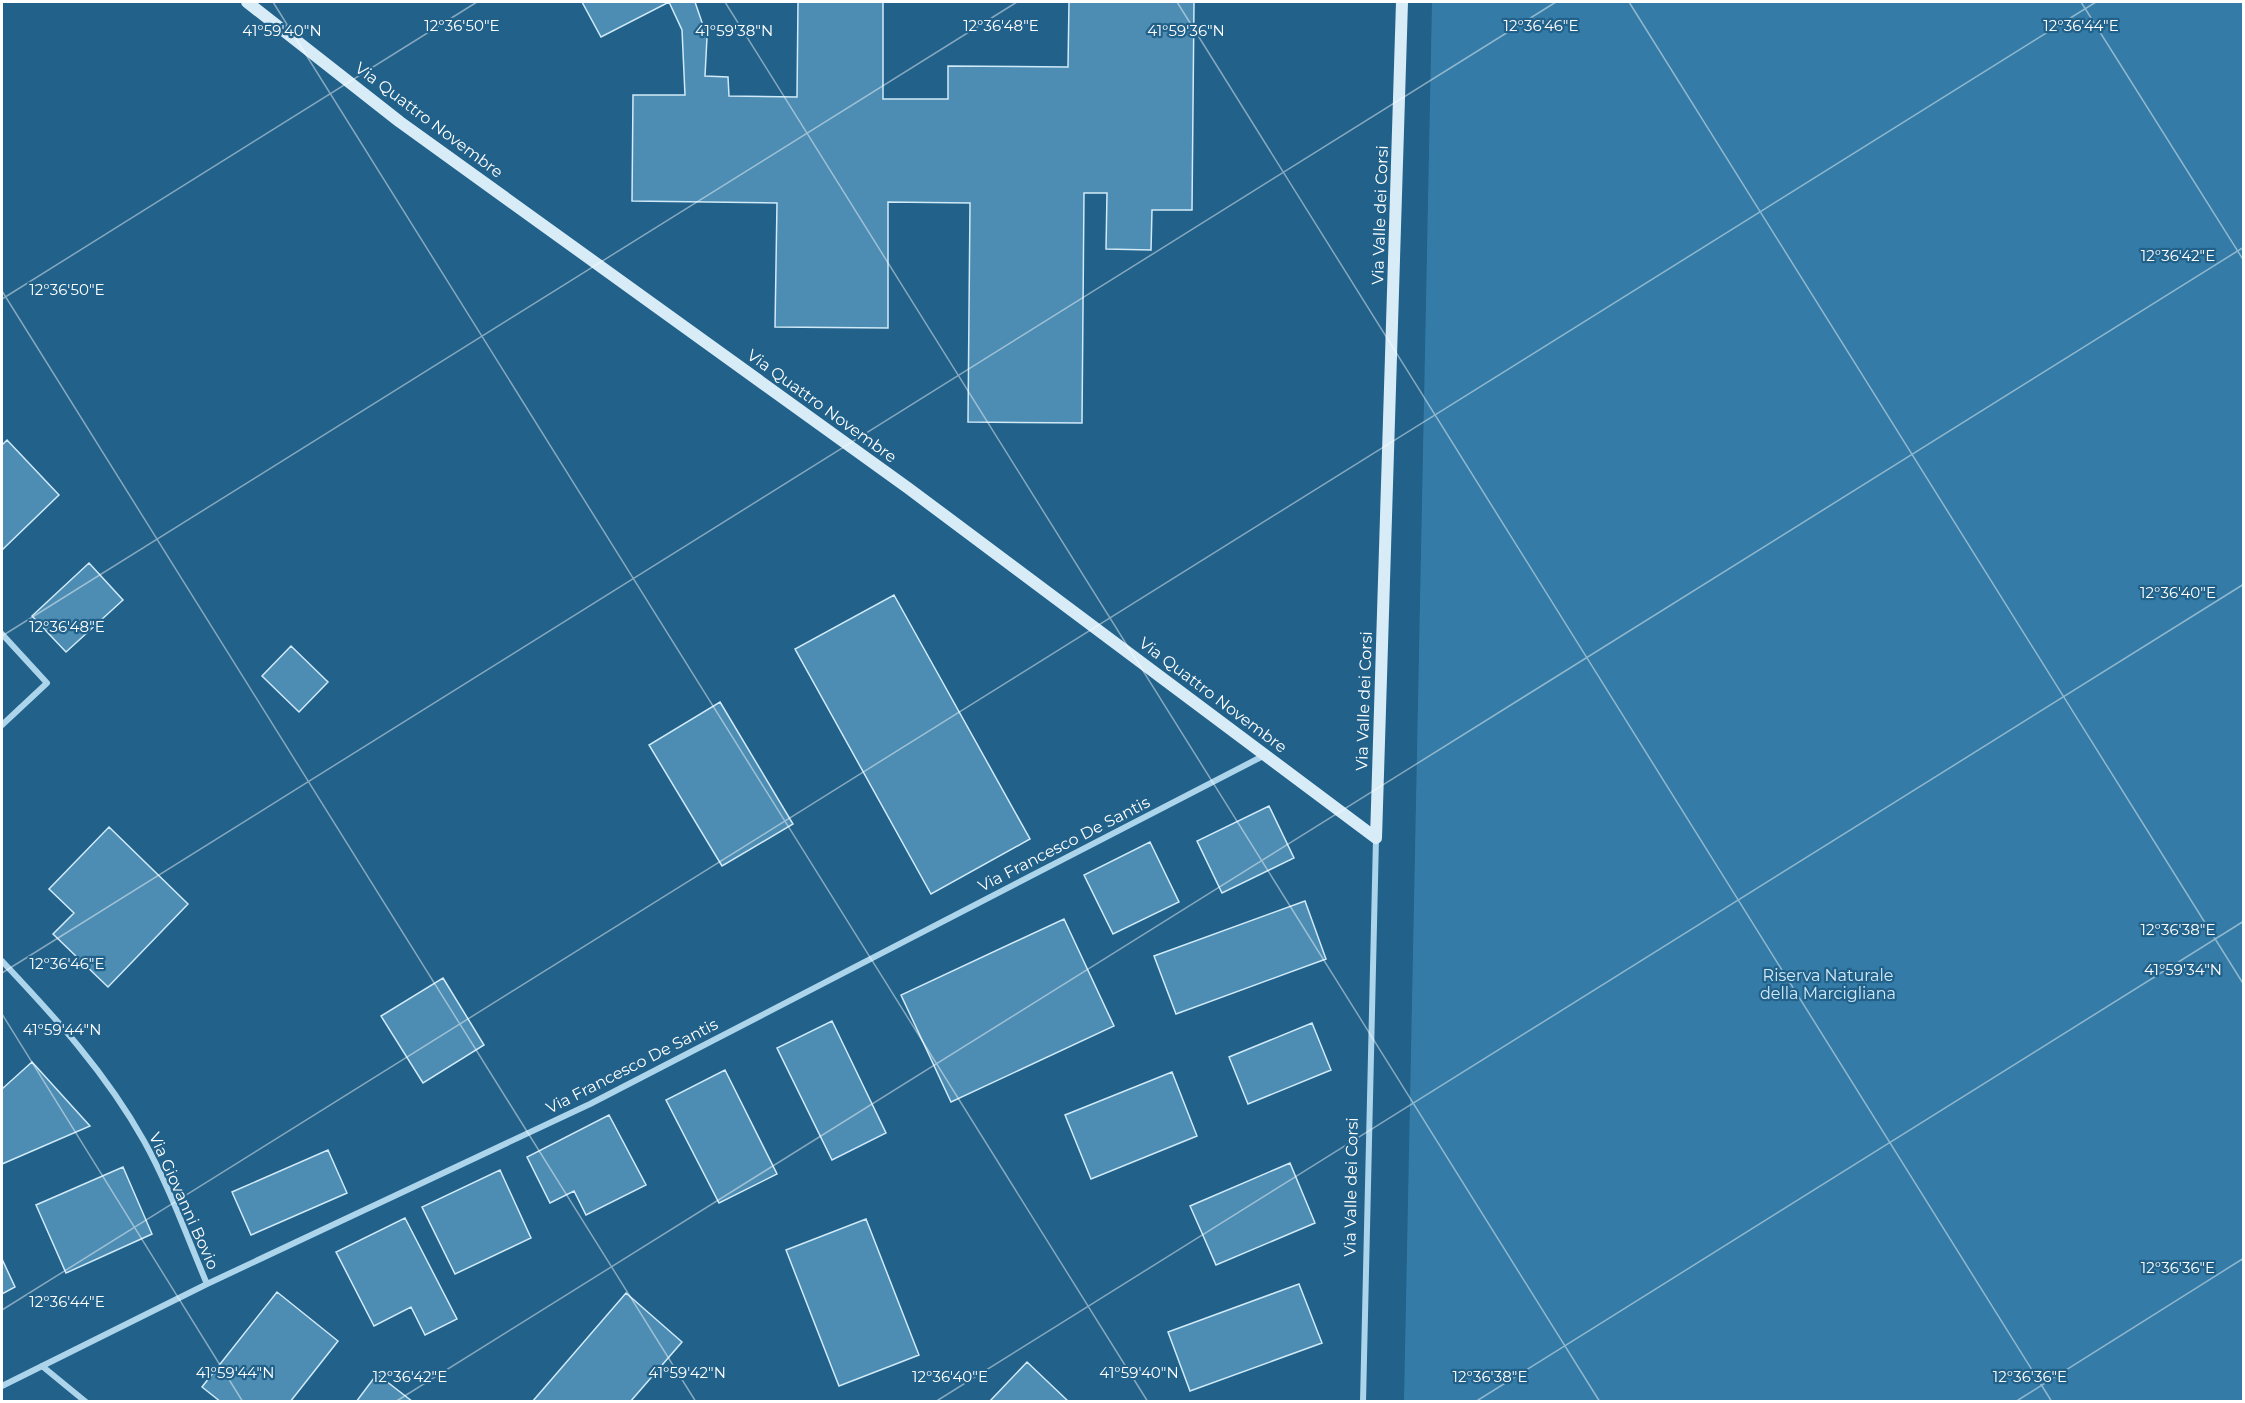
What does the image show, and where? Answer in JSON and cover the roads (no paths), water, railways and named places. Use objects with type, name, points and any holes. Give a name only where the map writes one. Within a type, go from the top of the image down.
[{"type":"street","name":"Via Quattro Novembre","points":[[247,2],[400,122],[917,495],[1376,838]]},
{"type":"street","name":"Via Valle dei Corsi","points":[[1363,1401],[1376,838],[1402,2]]},
{"type":"street","points":[[2,634],[46,683],[2,726]]},
{"type":"street","name":"Via Francesco De Santis","points":[[2,1386],[207,1284],[590,1104],[1266,755]]},
{"type":"street","name":"Via Giovanni Bovio","points":[[2,961],[87,1055],[130,1117],[161,1174],[207,1284]]},
{"type":"street","points":[[42,1366],[86,1401]]},
{"type":"park label","name":"Riserva Naturale della Marcigliana","points":[[1828,984]]}]
